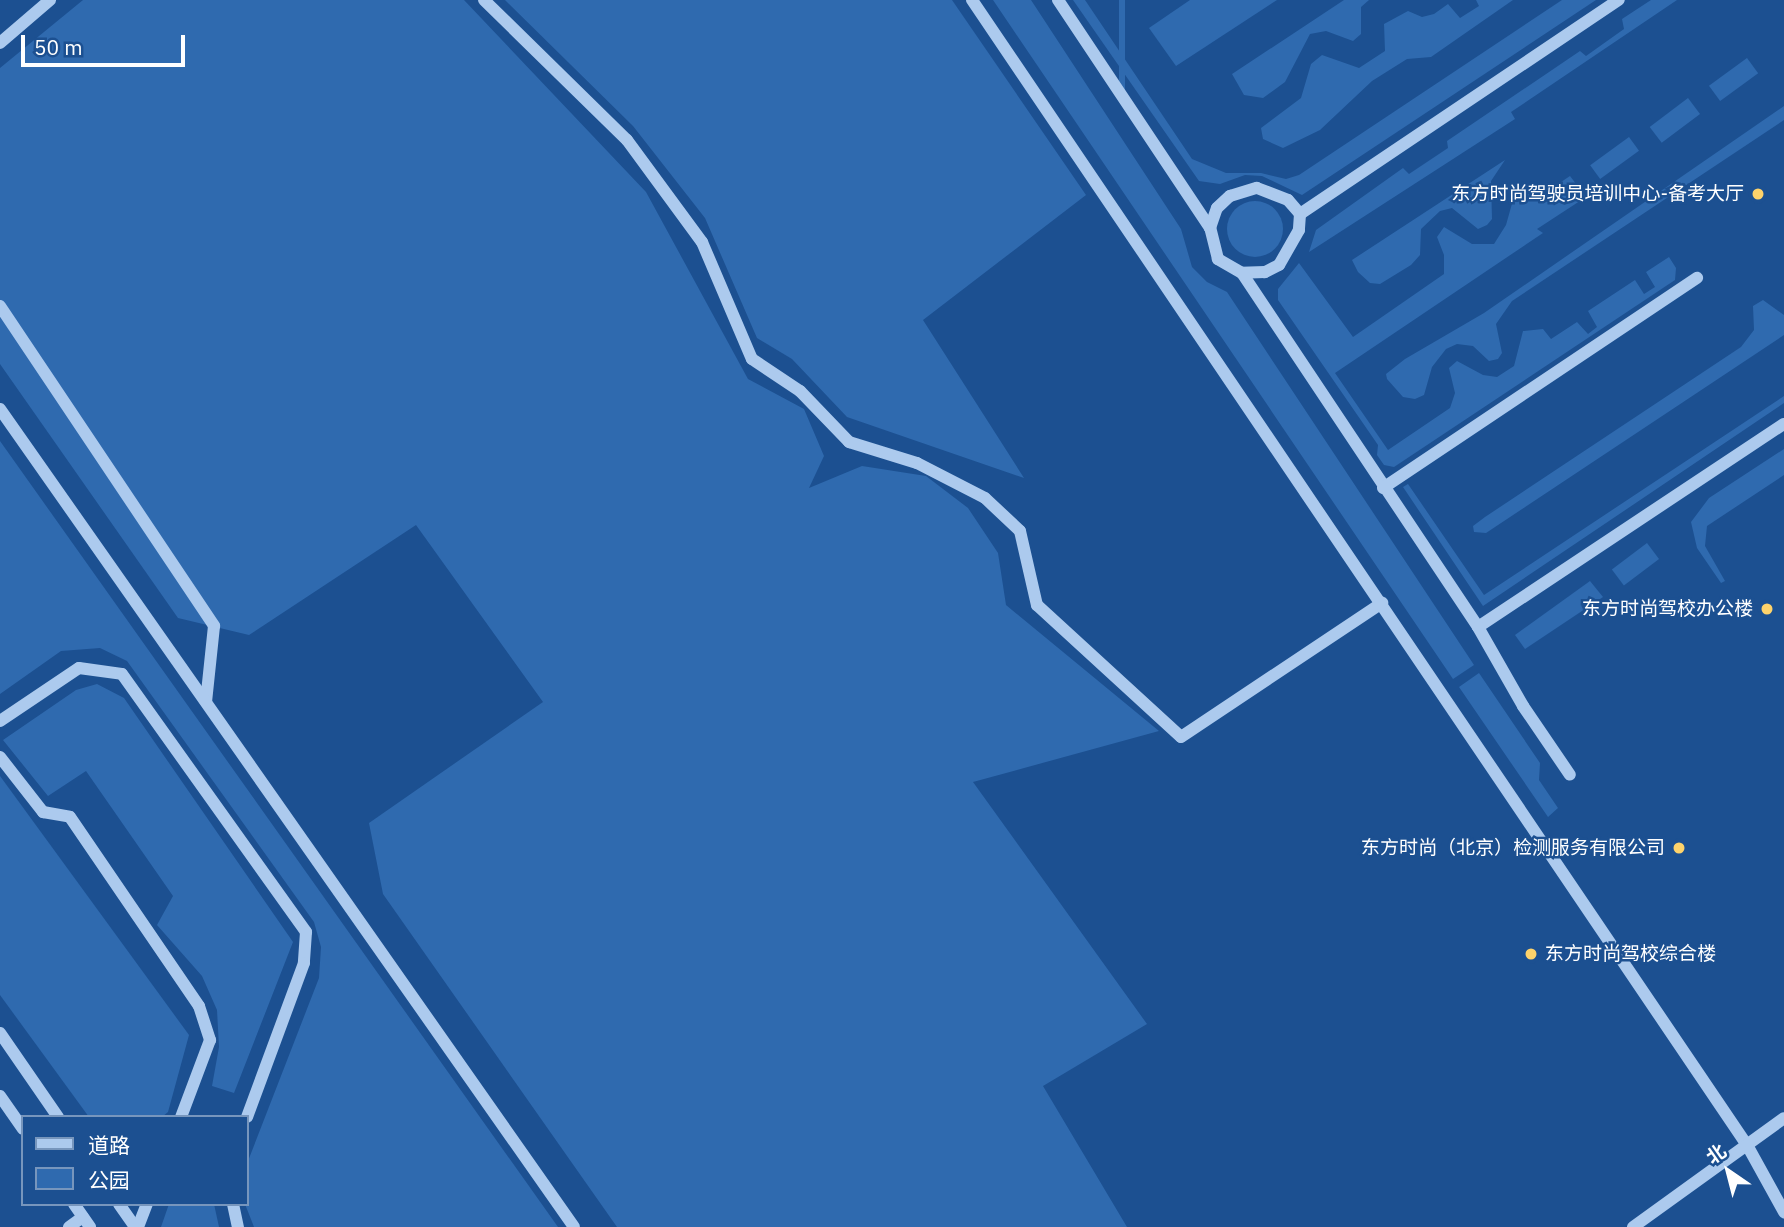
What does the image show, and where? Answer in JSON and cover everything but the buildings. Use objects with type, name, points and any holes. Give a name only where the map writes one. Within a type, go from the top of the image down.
[{"type":"street","points":[[0,43],[50,0]]},
{"type":"street","points":[[484,0],[627,140],[702,242],[752,359],[800,391],[849,442],[918,463],[985,498],[1020,531],[1037,605],[1181,737],[1382,603]]},
{"type":"street","points":[[972,0],[1747,1145],[1784,1212]]},
{"type":"street","points":[[1058,0],[1210,228],[1218,258],[1242,273],[1382,488],[1478,627],[1523,706],[1570,775]]},
{"type":"street","points":[[1242,273],[1265,272],[1279,265],[1295,244],[1300,214],[1619,0]]},
{"type":"street","points":[[1210,228],[1217,208],[1243,189],[1272,191],[1300,214]]},
{"type":"street","points":[[1382,488],[1697,278]]},
{"type":"street","points":[[0,306],[214,626],[206,702]]},
{"type":"street","points":[[0,409],[574,1227]]},
{"type":"street","points":[[1478,627],[1784,424]]},
{"type":"street","points":[[0,721],[79,668],[122,674],[306,932],[304,963],[248,1115]]},
{"type":"street","points":[[0,757],[43,812],[70,817],[199,1006],[211,1041],[182,1115]]},
{"type":"street","points":[[0,1033],[57,1115]]},
{"type":"street","points":[[0,1096],[21,1126]]},
{"type":"street","points":[[1633,1227],[1784,1118]]},
{"type":"street","points":[[69,1227],[86,1222],[75,1206]]},
{"type":"street","points":[[121,1206],[137,1227],[146,1206]]},
{"type":"street","points":[[233,1206],[238,1227]]},
{"type":"green space","points":[[83,0],[464,0],[646,192],[748,379],[804,409],[824,456],[809,488],[862,466],[926,476],[968,508],[998,553],[1006,605],[1159,731],[973,782],[1147,1024],[1043,1086],[1127,1227],[617,1227],[383,894],[369,823],[543,702],[416,525],[249,635],[178,618],[0,364],[0,68]]},
{"type":"green space","points":[[505,0],[952,0],[1086,195],[923,320],[1024,478],[847,417],[792,359],[757,338],[705,218],[633,126]]},
{"type":"green space","points":[[993,0],[1031,0],[1181,229],[1192,267],[1207,282],[1227,292],[1474,665],[1453,679]]},
{"type":"green space","points":[[1073,0],[1085,0],[1192,159],[1226,173],[1261,173],[1286,179],[1299,175],[1562,0],[1596,0],[1302,195],[1262,176],[1245,175],[1220,184],[1199,181]]},
{"type":"green space","points":[[1119,0],[1125,0],[1125,93],[1119,93]]},
{"type":"green space","points":[[1190,0],[1277,0],[1176,66],[1149,28]]},
{"type":"green space","points":[[1344,0],[1369,0],[1361,7],[1361,34],[1353,41],[1326,31],[1310,34],[1285,82],[1263,98],[1244,95],[1232,74]]},
{"type":"green space","points":[[1476,0],[1513,0],[1431,57],[1407,59],[1372,81],[1320,130],[1283,148],[1263,139],[1261,128],[1301,98],[1311,64],[1322,55],[1359,68],[1385,51],[1384,24],[1408,11],[1422,17],[1434,14],[1448,4],[1460,18],[1479,6]]},
{"type":"green space","points":[[1651,0],[1677,0],[1511,112],[1515,119],[1309,252],[1316,230],[1403,168],[1409,174],[1448,148],[1447,141],[1580,51],[1586,56],[1624,29],[1622,19]]},
{"type":"green space","points":[[1747,58],[1758,73],[1720,101],[1709,86]]},
{"type":"green space","points":[[1688,98],[1700,114],[1662,143],[1650,127]]},
{"type":"green space","points":[[1784,106],[1784,120],[1512,301],[1496,324],[1502,353],[1498,359],[1489,361],[1473,346],[1457,344],[1446,349],[1432,367],[1424,395],[1415,399],[1403,397],[1387,379],[1386,374],[1405,359],[1484,313]]},
{"type":"green space","points":[[1629,137],[1639,151],[1600,179],[1590,165]]},
{"type":"green space","points":[[1505,160],[1491,181],[1492,219],[1487,225],[1478,229],[1452,208],[1440,211],[1421,229],[1420,255],[1411,265],[1380,284],[1370,283],[1358,272],[1352,260]]},
{"type":"green space","points":[[1570,176],[1586,197],[1537,229],[1543,233],[1335,373],[1388,450],[1450,408],[1455,393],[1449,368],[1457,361],[1483,375],[1497,377],[1514,366],[1523,331],[1543,329],[1551,339],[1577,322],[1588,334],[1597,327],[1588,311],[1635,280],[1644,294],[1655,287],[1646,272],[1669,257],[1676,268],[1675,280],[1394,467],[1384,465],[1377,455],[1378,445],[1278,300],[1278,289],[1299,263],[1353,337],[1444,274],[1444,255],[1437,237],[1444,227],[1472,244],[1494,244],[1506,225],[1515,193],[1531,185],[1546,192]]},
{"type":"green space","points":[[1249,201],[1261,201],[1271,205],[1279,213],[1283,229],[1279,245],[1271,253],[1261,257],[1249,257],[1239,253],[1231,245],[1227,235],[1227,223],[1231,213],[1239,205]]},
{"type":"green space","points":[[1763,300],[1784,315],[1784,335],[1486,533],[1474,532],[1473,526],[1485,517],[1741,347],[1754,330],[1753,306]]},
{"type":"green space","points":[[1784,396],[1784,403],[1483,606],[1403,487],[1408,484],[1484,595]]},
{"type":"green space","points":[[0,441],[558,1227],[254,1227],[246,1206],[248,1206],[248,1161],[319,978],[321,947],[314,922],[127,661],[100,648],[61,651],[0,694]]},
{"type":"green space","points":[[1784,449],[1784,475],[1707,526],[1705,546],[1725,581],[1721,583],[1697,548],[1691,522],[1709,498]]},
{"type":"green space","points":[[1647,543],[1659,559],[1624,585],[1612,569]]},
{"type":"green space","points":[[1590,581],[1603,597],[1525,649],[1515,635]]},
{"type":"green space","points":[[1479,673],[1540,763],[1539,780],[1558,808],[1548,817],[1459,687]]},
{"type":"green space","points":[[97,684],[124,698],[293,942],[234,1093],[212,1086],[219,1047],[217,1010],[202,976],[157,925],[173,896],[86,771],[48,796],[3,740],[76,690]]},
{"type":"green space","points":[[0,776],[189,1035],[168,1112],[164,1115],[88,1115],[0,995]]},
{"type":"green space","points":[[168,1206],[214,1206],[219,1227],[161,1227]]},
{"type":"place","name":"东方时尚驾驶员培训中心-备考大厅","points":[[1758,194]]},
{"type":"place","name":"东方时尚驾校办公楼","points":[[1767,609]]},
{"type":"place","name":"东方时尚（北京）检测服务有限公司","points":[[1679,848]]},
{"type":"place","name":"东方时尚驾校综合楼","points":[[1531,954]]}]
